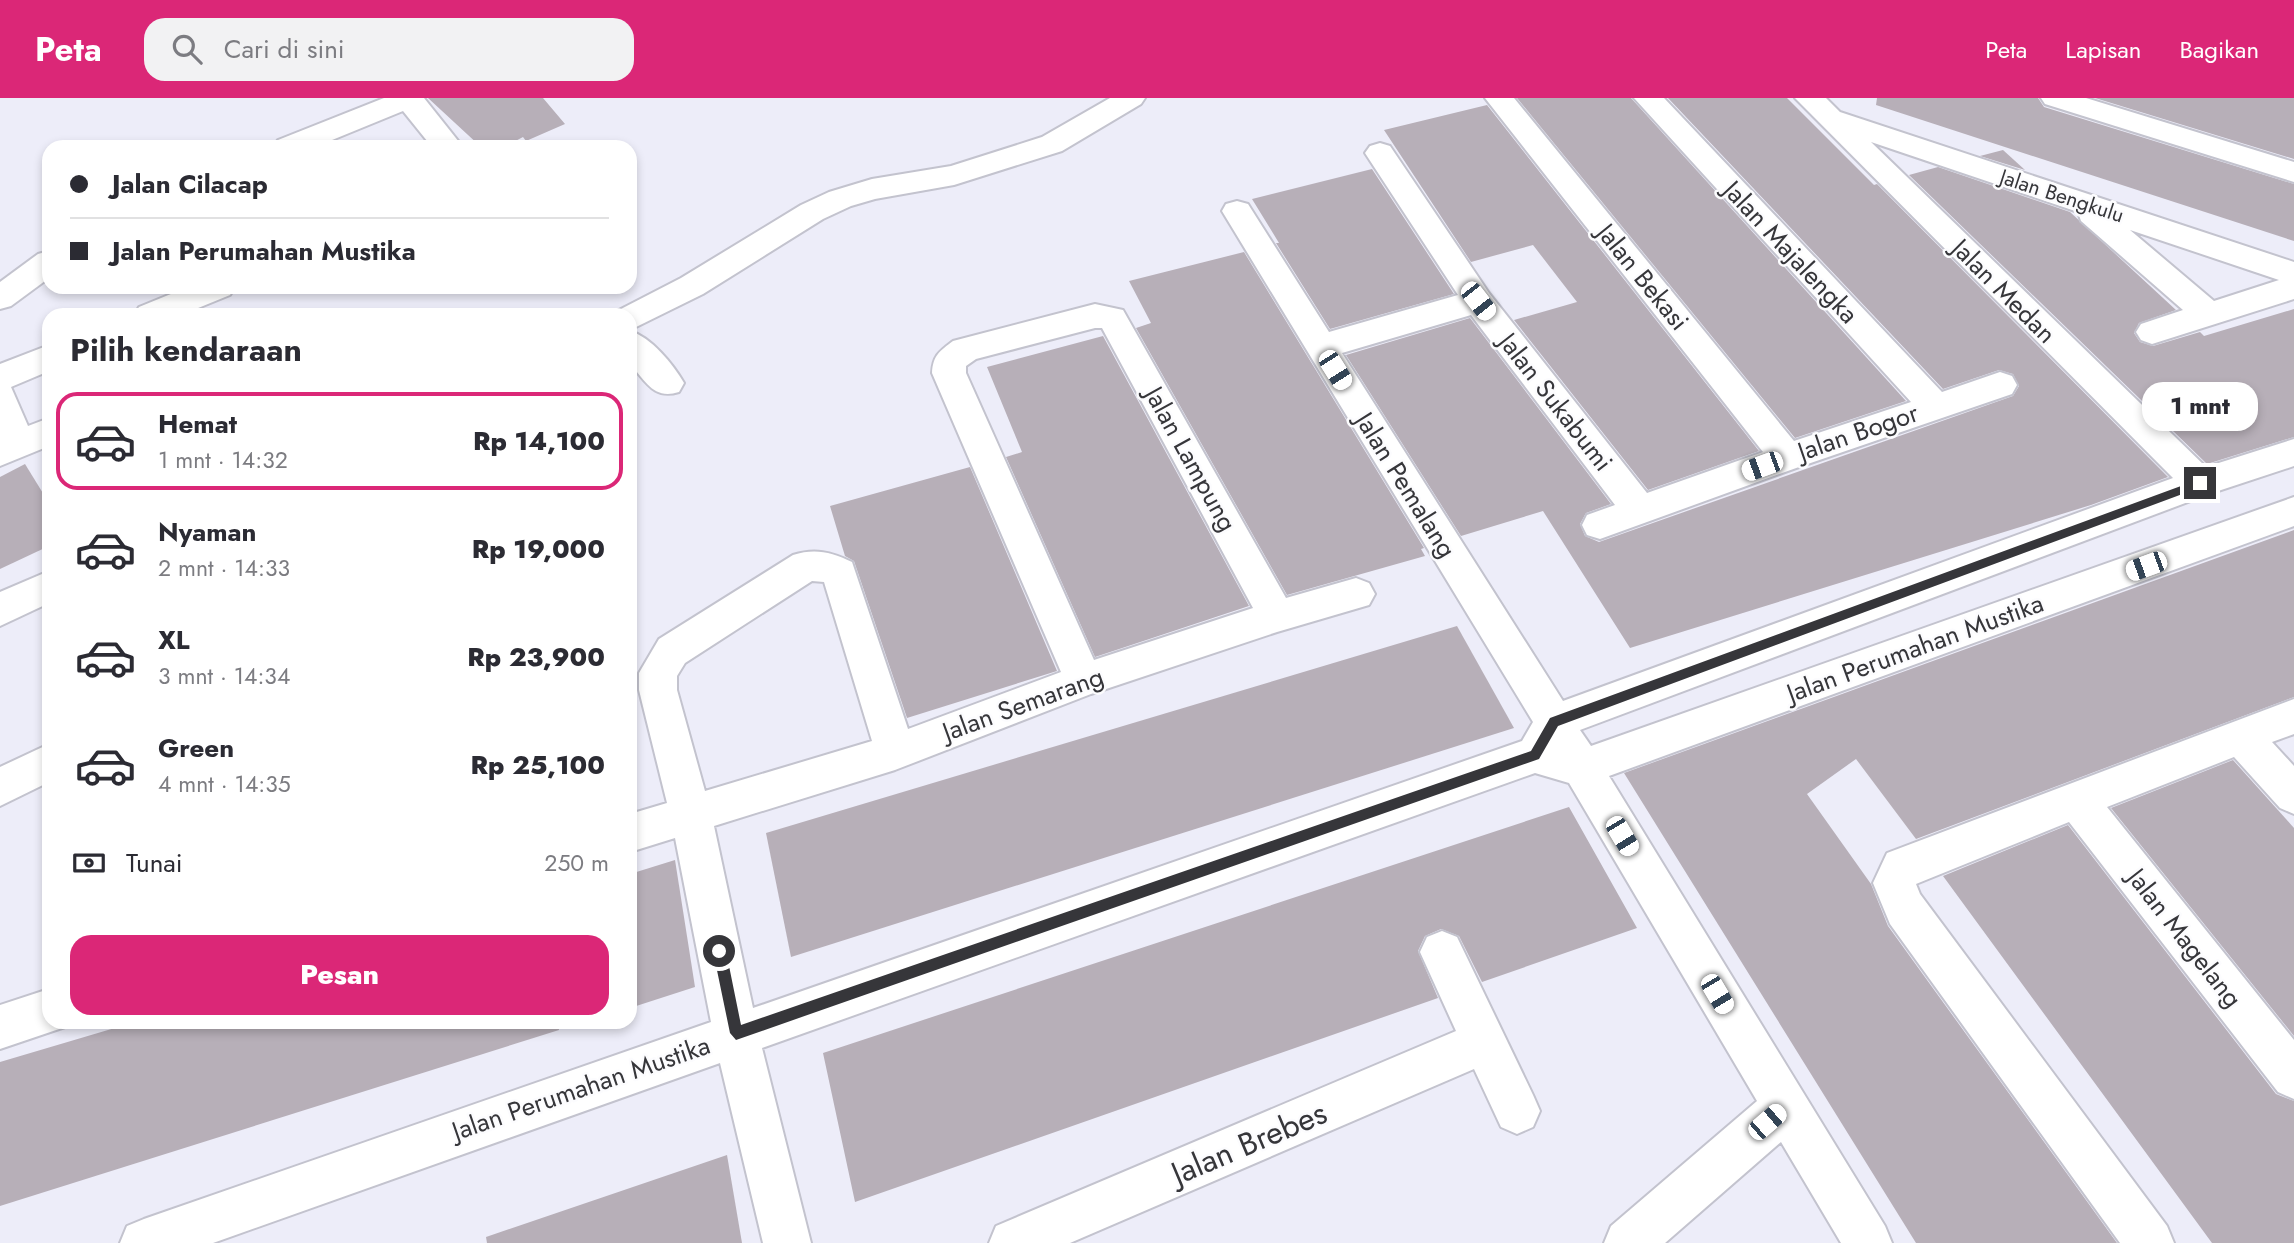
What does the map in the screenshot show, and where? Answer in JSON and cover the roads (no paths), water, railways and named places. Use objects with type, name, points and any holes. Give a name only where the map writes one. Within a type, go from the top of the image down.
[{"type":"street","points":[[305,140],[409,98],[442,140]]},
{"type":"street","points":[[637,314],[692,286],[812,212],[840,199],[872,190],[954,175],[1052,144],[1131,98]]},
{"type":"street","name":"Jalan Bekasi","points":[[1499,98],[1787,457]]},
{"type":"street","name":"Jalan Majalengka","points":[[1648,98],[1935,406]]},
{"type":"street","points":[[2055,98],[2294,172]]},
{"type":"street","name":"Jalan Bengkulu","points":[[1820,108],[2079,202],[2294,274]]},
{"type":"street","name":"Jalan Medan","points":[[1820,108],[2200,483]]},
{"type":"street","name":"Jalan Sukabumi","points":[[1380,153],[1478,301],[1640,511]]},
{"type":"street","points":[[2079,202],[2207,313]]},
{"type":"street","name":"Jalan Pemalang","points":[[1237,211],[1320,346],[1544,738],[1581,768],[1868,1243]]},
{"type":"street","points":[[0,298],[42,267]]},
{"type":"street","points":[[2152,332],[2294,287]]},
{"type":"street","points":[[167,308],[202,294]]},
{"type":"street","points":[[1320,346],[1478,301]]},
{"type":"street","name":"Jalan Lampung","points":[[1084,680],[949,373],[949,361],[965,350],[1095,316],[1112,318],[1277,616]]},
{"type":"street","points":[[637,351],[667,383]]},
{"type":"street","points":[[0,378],[42,360]]},
{"type":"street","name":"Jalan Bogor","points":[[1600,525],[1787,457],[2000,385]]},
{"type":"street","points":[[0,396],[22,443]]},
{"type":"street","name":"Jalan Perumahan Mustika","points":[[144,1243],[736,1033],[1544,738],[2200,483],[2294,452]]},
{"type":"street","name":"Jalan Perumahan Mustika","points":[[1581,768],[2294,511]]},
{"type":"street","points":[[786,1243],[736,1033],[691,815],[658,690],[658,673],[673,651],[806,566],[825,566],[839,573],[895,752]]},
{"type":"street","points":[[0,610],[42,589]]},
{"type":"street","name":"Jalan Semarang","points":[[637,831],[895,752],[1084,680],[1277,616],[1356,594]]},
{"type":"street","points":[[2150,1243],[1905,909],[1894,883],[1902,867],[2294,716]]},
{"type":"street","points":[[2240,736],[2294,795]]},
{"type":"street","points":[[0,787],[42,766]]},
{"type":"street","name":"Jalan Magelang","points":[[2077,800],[2294,1076]]},
{"type":"street","points":[[1442,952],[1517,1111]]},
{"type":"street","points":[[0,1027],[42,1013]]},
{"type":"street","name":"Jalan Brebes","points":[[1013,1243],[1484,1042]]},
{"type":"street","points":[[1628,1243],[1785,1107]]}]
